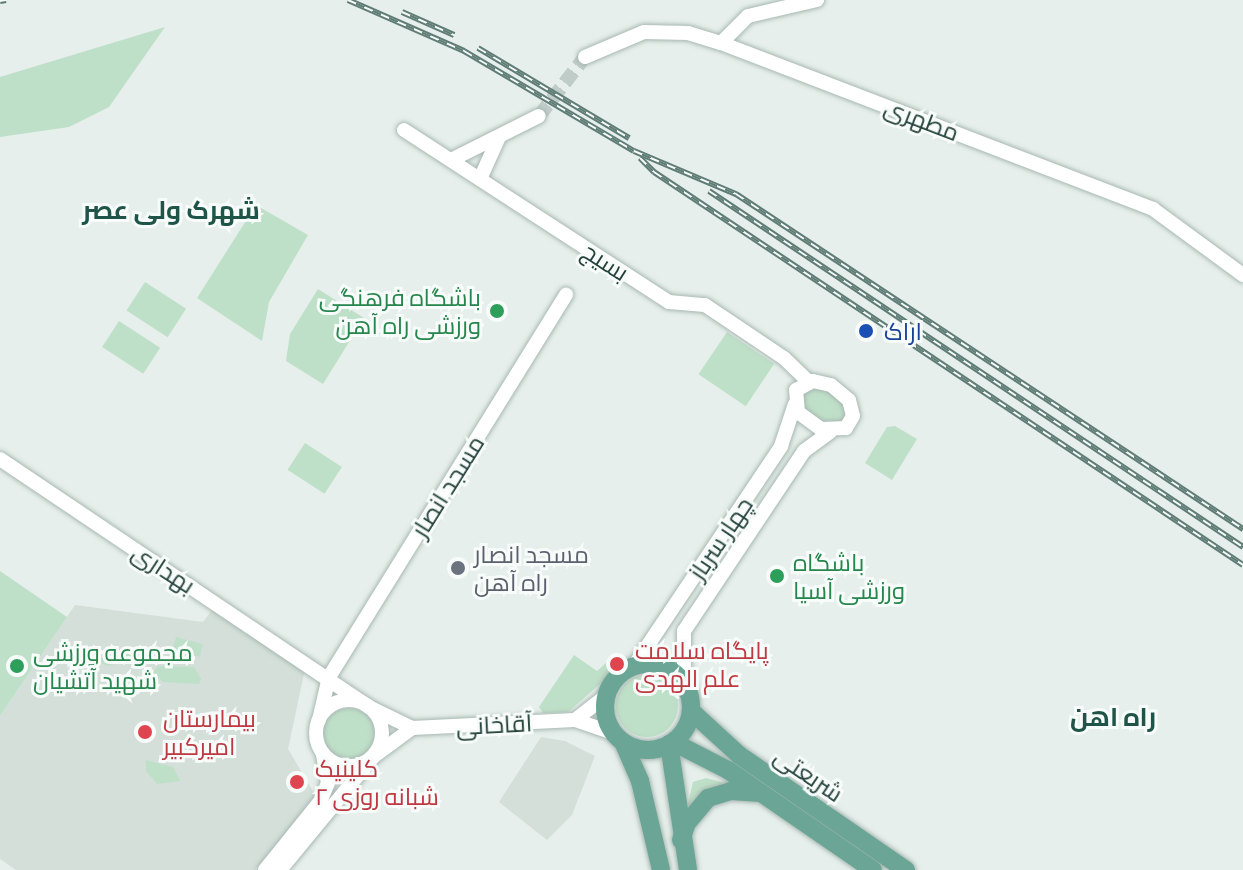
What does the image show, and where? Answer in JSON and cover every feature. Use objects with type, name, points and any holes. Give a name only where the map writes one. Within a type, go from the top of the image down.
[{"type":"main road","points":[[661,870],[640,781],[607,721],[606,696],[621,673],[634,666],[662,666],[684,684],[691,711],[671,743],[672,777],[688,870]]},
{"type":"main road","name":"شریعتی","points":[[691,711],[763,795],[873,870]]},
{"type":"main road","points":[[618,737],[648,750],[671,743]]},
{"type":"main road","name":"شریعتی","points":[[671,743],[733,763],[906,870]]},
{"type":"main road","points":[[640,781],[655,770],[672,777]]},
{"type":"main road","points":[[681,840],[687,823],[708,798],[741,790],[763,795]]},
{"type":"street","points":[[721,43],[748,16],[756,0]]},
{"type":"street","points":[[748,16],[817,0]]},
{"type":"street","name":"مطهری","points":[[585,57],[644,32],[688,33],[721,43],[1153,209],[1243,275]]},
{"type":"street","points":[[451,160],[539,116]]},
{"type":"street","name":"بسیج","points":[[404,130],[669,302],[705,305],[784,358],[809,382]]},
{"type":"street","points":[[480,179],[499,137]]},
{"type":"street","name":"مسجد انصار","points":[[319,720],[329,677],[566,295]]},
{"type":"street","points":[[809,382],[835,387],[851,404],[851,423],[830,432],[812,426],[795,404],[796,390],[809,382]]},
{"type":"street","name":"چهار سرباز","points":[[634,666],[781,446],[795,404]]},
{"type":"street","name":"چهار سرباز","points":[[684,684],[684,631],[804,451],[830,432]]},
{"type":"street","name":"بهداری","points":[[0,459],[329,677],[369,707],[412,728]]},
{"type":"street","points":[[575,720],[606,696]]},
{"type":"street","points":[[265,870],[321,800],[328,783],[316,738],[319,720],[341,701],[369,707],[383,737],[373,757],[280,870]]},
{"type":"street","points":[[575,720],[618,737]]},
{"type":"street","name":"آقاخانی","points":[[412,728],[575,720]]},
{"type":"street","points":[[323,755],[342,766],[373,757],[412,728]]},
{"type":"shaded area","name":"بیمارستان امیرکبیر","points":[[75,605],[203,622],[212,610],[305,669],[288,749],[316,796],[255,870],[16,870],[0,859],[0,716]]},
{"type":"shaded area","points":[[541,737],[565,741],[595,756],[572,815],[547,840],[499,802]]},
{"type":"green space","points":[[165,27],[109,107],[69,127],[0,137],[0,77]]},
{"type":"green space","points":[[256,205],[308,235],[269,302],[262,341],[197,298]]},
{"type":"green space","points":[[145,282],[186,309],[168,337],[126,311]]},
{"type":"green space","points":[[318,289],[364,318],[323,384],[286,361],[290,334]]},
{"type":"green space","points":[[119,321],[160,348],[143,374],[102,347]]},
{"type":"green space","points":[[727,332],[774,364],[746,406],[698,374]]},
{"type":"green space","points":[[812,388],[826,389],[843,402],[846,414],[840,423],[828,425],[804,411],[803,394]]},
{"type":"green space","points":[[895,426],[917,439],[892,480],[865,463],[887,427]]},
{"type":"green space","points":[[305,443],[342,467],[324,494],[288,470]]},
{"type":"green space","name":"مجموعه ورزشی شهید آتشیان","points":[[0,571],[67,617],[0,716]]},
{"type":"green space","points":[[176,637],[203,644],[200,657],[173,650]]},
{"type":"green space","points":[[122,648],[140,655],[148,665],[128,661],[107,666],[97,660]]},
{"type":"green space","points":[[574,655],[597,671],[607,662],[615,671],[568,712],[543,713],[539,707]]},
{"type":"green space","points":[[158,666],[194,667],[201,679],[199,684],[163,682],[153,672]]},
{"type":"green space","points":[[647,675],[669,684],[678,706],[669,728],[647,737],[625,728],[616,706],[625,684]]},
{"type":"green space","points":[[349,708],[367,716],[375,734],[367,752],[349,760],[331,752],[323,734],[331,716]]},
{"type":"green space","points":[[146,760],[173,767],[180,781],[157,784],[146,771]]},
{"type":"green space","points":[[706,778],[725,783],[703,793],[687,808],[693,782]]},
{"type":"tunnel","points":[[539,116],[585,57]]},
{"type":"railway","points":[[0,1],[6,0]]},
{"type":"railway","points":[[348,0],[464,51],[634,151],[736,194],[1243,529]]},
{"type":"railway","points":[[402,12],[454,35]]},
{"type":"railway","points":[[478,48],[629,138]]},
{"type":"railway","points":[[640,158],[654,172],[1243,565]]},
{"type":"railway","points":[[709,191],[1243,547]]},
{"type":"place","name":"باشگاه فرهنگی ورزشی راه آهن","points":[[497,311]]},
{"type":"place","name":"اراک","points":[[866,331]]},
{"type":"place","name":"مسجد انصار راه آهن","points":[[458,568]]},
{"type":"place","name":"باشگاه ورزشی آسیا","points":[[777,576]]},
{"type":"place","name":"پایگاه سلامت علم الهدی","points":[[617,664]]},
{"type":"place","name":"مجموعه ورزشی شهید آتشیان","points":[[17,666]]},
{"type":"place","name":"بیمارستان امیرکبیر","points":[[145,732]]},
{"type":"place","name":"کلینیک شبانه روزی ۲","points":[[297,782]]},
{"type":"district","name":"شهرک ولی عصر","points":[[171,210]]},
{"type":"district","name":"راه اهن","points":[[1113,717]]}]
